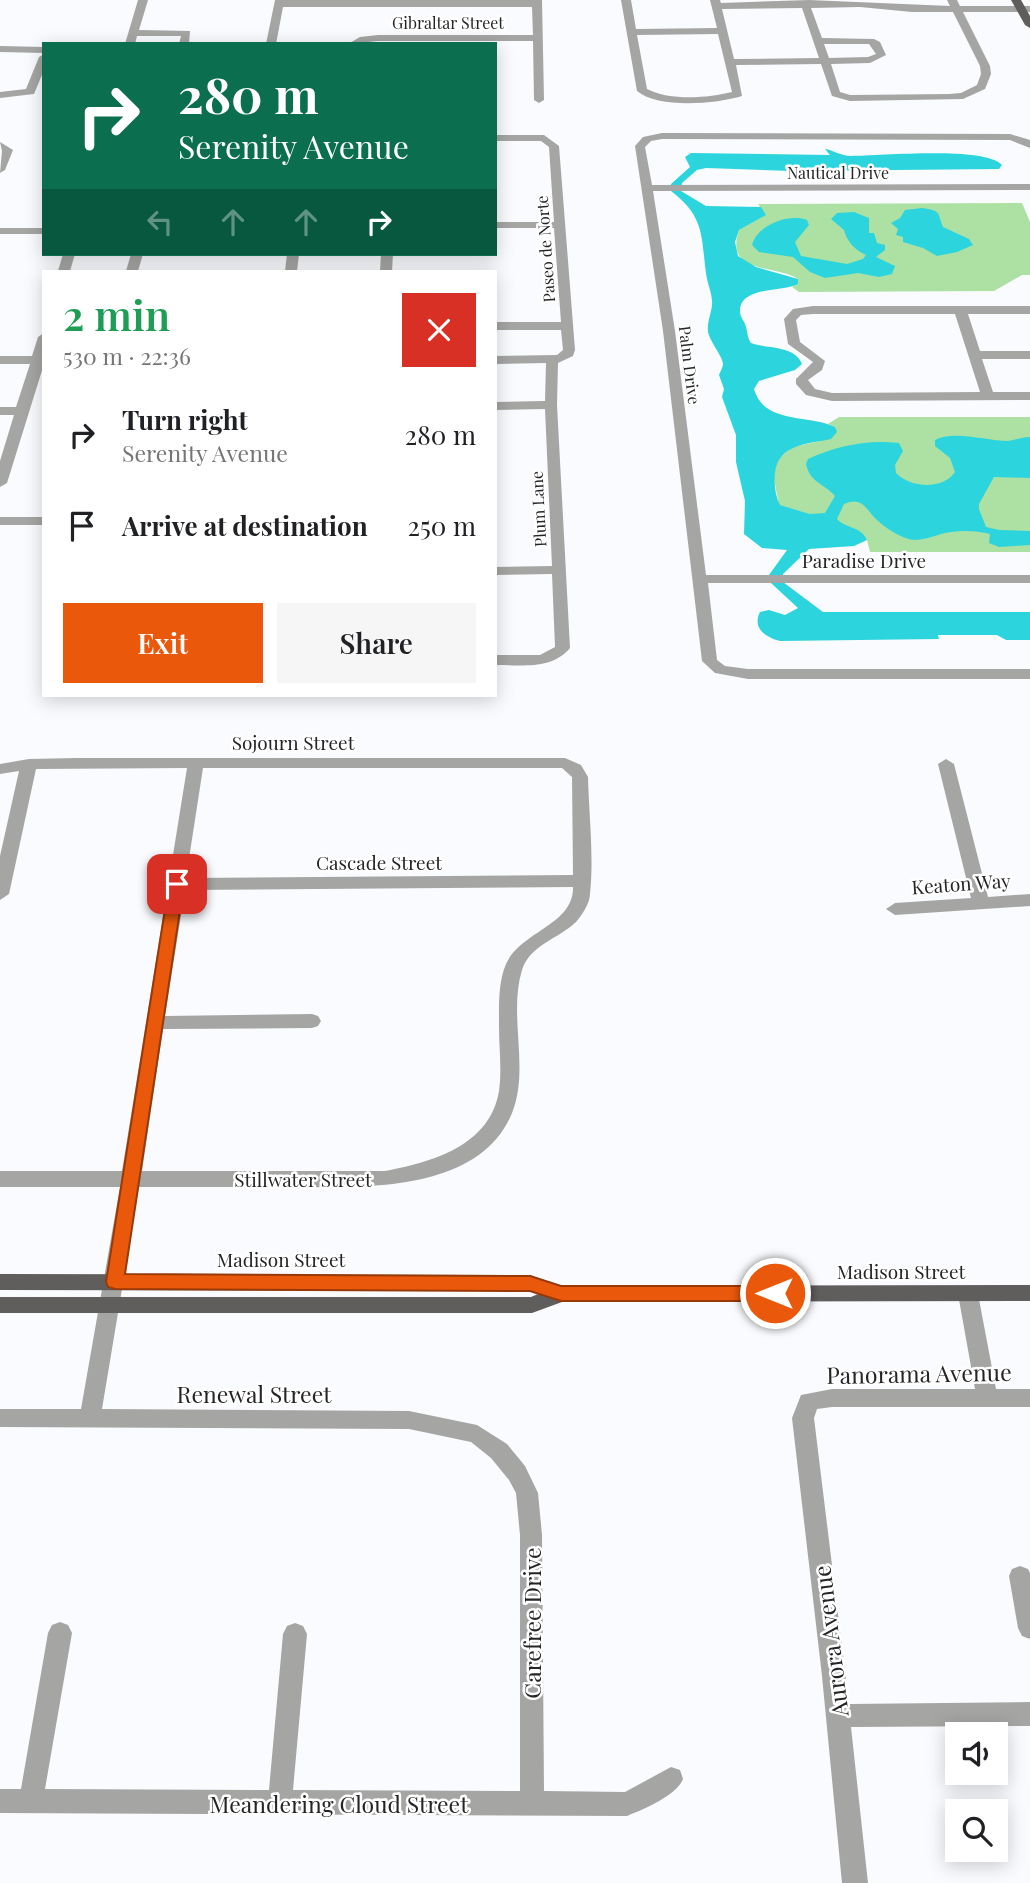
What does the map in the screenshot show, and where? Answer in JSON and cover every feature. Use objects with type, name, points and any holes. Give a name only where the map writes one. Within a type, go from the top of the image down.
[{"type":"main road","points":[[1024,6],[1030,25]]},
{"type":"main road","name":"Madison Street","points":[[0,1282],[530,1283],[561,1294],[1030,1293]]},
{"type":"main road","name":"Madison Street","points":[[0,1305],[531,1305],[561,1294]]},
{"type":"street","points":[[143,0],[132,38],[186,38]]},
{"type":"street","points":[[626,0],[642,92],[650,97],[736,96],[740,90],[716,3],[954,4],[975,8],[1024,6]]},
{"type":"street","points":[[271,42],[280,2],[537,2],[540,100]]},
{"type":"street","points":[[805,3],[836,94],[841,97],[949,97],[974,92],[984,82],[985,66],[954,4]]},
{"type":"street","points":[[632,32],[723,31]]},
{"type":"street","name":"Gibraltar Street","points":[[355,42],[378,38],[538,38]]},
{"type":"street","points":[[731,62],[870,60],[881,55],[877,44],[871,41],[818,41]]},
{"type":"street","points":[[0,49],[42,52],[41,71],[30,92],[0,95]]},
{"type":"street","name":"Palm Drive","points":[[1030,145],[1024,140],[1010,137],[662,136],[647,139],[639,146],[669,331],[708,657],[720,670],[748,674],[1030,674]]},
{"type":"street","name":"Paseo de Norte","points":[[497,138],[548,139],[554,146],[569,350],[565,356],[552,359]]},
{"type":"street","points":[[0,170],[4,147]]},
{"type":"street","name":"Nautical Drive","points":[[647,188],[1030,187]]},
{"type":"street","points":[[0,225],[42,225]]},
{"type":"street","points":[[497,225],[559,225]]},
{"type":"street","points":[[0,231],[42,232]]},
{"type":"street","points":[[960,309],[988,396]]},
{"type":"street","points":[[1030,310],[797,312],[790,319],[794,344],[811,353],[820,364],[805,375],[802,384],[811,392],[832,397],[1030,397]]},
{"type":"street","points":[[497,326],[566,326]]},
{"type":"street","points":[[976,360],[1030,355]]},
{"type":"street","points":[[0,359],[40,360],[21,411],[0,483]]},
{"type":"street","points":[[497,360],[552,359]]},
{"type":"street","name":"Plum Lane","points":[[497,660],[546,659],[563,648],[551,405],[552,359]]},
{"type":"street","points":[[976,360],[1030,364]]},
{"type":"street","points":[[497,406],[551,405]]},
{"type":"street","points":[[0,411],[21,411]]},
{"type":"street","points":[[0,512],[42,512]]},
{"type":"street","points":[[0,521],[42,521]]},
{"type":"street","points":[[497,570],[559,570]]},
{"type":"street","name":"Paradise Drive","points":[[699,579],[1030,579]]},
{"type":"street","points":[[90,1418],[115,1282],[197,763]]},
{"type":"street","points":[[0,894],[29,764]]},
{"type":"street","name":"Sojourn Street","points":[[0,769],[29,764],[565,764],[575,769],[580,777],[581,881]]},
{"type":"street","points":[[946,764],[981,902]]},
{"type":"street","name":"Cascade Street","points":[[177,884],[581,881]]},
{"type":"street","name":"Stillwater Street","points":[[0,1179],[385,1179],[436,1167],[470,1150],[485,1138],[498,1118],[508,1094],[509,981],[516,960],[527,947],[573,914],[582,897],[581,881]]},
{"type":"street","name":"Keaton Way","points":[[895,909],[1030,900]]},
{"type":"street","points":[[155,1023],[312,1021]]},
{"type":"street","points":[[968,1294],[987,1399]]},
{"type":"street","name":"Panorama Avenue","points":[[809,1401],[832,1398],[1030,1398]]},
{"type":"street","name":"Aurora Avenue","points":[[809,1401],[803,1418],[855,1883]]},
{"type":"street","name":"Renewal Street","points":[[0,1418],[409,1420],[477,1434],[499,1451]]},
{"type":"street","name":"Carefree Drive","points":[[499,1451],[517,1472],[527,1493],[529,1514],[531,1804]]},
{"type":"street","points":[[1020,1576],[1030,1628]]},
{"type":"street","points":[[31,1801],[60,1633]]},
{"type":"street","points":[[280,1802],[295,1634]]},
{"type":"street","points":[[838,1716],[1030,1714]]},
{"type":"street","name":"Meandering Cloud Street","points":[[0,1801],[627,1804],[671,1779]]},
{"type":"green space","points":[[1022,203],[1030,222],[1030,275],[1022,275],[994,291],[799,292],[792,287],[798,284],[798,279],[745,261],[739,255],[736,244],[739,230],[765,215],[758,204]]},
{"type":"green space","points":[[839,417],[1030,417],[1030,552],[870,552],[867,540],[840,523],[779,505],[774,479],[776,461],[792,447],[820,441],[835,427],[828,424]]},
{"type":"water","points":[[825,149],[851,156],[954,154],[992,159],[1002,165],[999,169],[791,171],[706,168],[697,170],[682,183],[681,191],[706,206],[761,207],[766,215],[739,230],[735,242],[738,256],[756,267],[798,279],[798,284],[747,297],[740,311],[751,343],[787,351],[802,364],[795,370],[759,381],[754,389],[759,400],[777,413],[825,423],[835,427],[837,432],[831,439],[804,444],[782,456],[777,463],[775,477],[780,505],[810,514],[825,513],[835,496],[814,479],[806,464],[808,459],[841,447],[875,442],[899,443],[903,451],[895,465],[896,473],[909,482],[926,485],[943,482],[955,472],[950,458],[935,446],[935,440],[951,436],[1008,441],[1030,437],[1030,478],[994,477],[979,504],[979,509],[986,527],[1030,531],[1030,545],[999,547],[989,543],[990,534],[971,531],[909,539],[885,526],[862,504],[855,501],[844,504],[837,519],[861,532],[867,540],[854,546],[809,549],[783,574],[783,582],[823,612],[1030,612],[1030,640],[1006,640],[997,635],[938,635],[939,639],[780,641],[769,637],[759,627],[760,612],[769,610],[785,615],[798,608],[771,583],[769,575],[787,550],[762,548],[744,534],[745,501],[736,462],[736,435],[722,397],[724,389],[719,375],[723,362],[708,332],[712,301],[702,238],[696,219],[682,200],[671,191],[671,184],[690,167],[685,157],[691,153],[830,155]]},
{"type":"water","points":[[922,208],[936,211],[943,227],[969,239],[973,245],[937,256],[903,242],[903,237],[896,235],[898,229],[891,223],[900,218],[905,210]]},
{"type":"water","points":[[854,212],[869,218],[869,233],[874,233],[877,243],[885,245],[885,250],[876,257],[895,266],[892,274],[879,277],[858,273],[825,278],[810,272],[793,257],[759,252],[752,245],[767,226],[800,218],[807,220],[809,225],[795,242],[801,256],[847,264],[863,259],[866,255],[852,245],[844,230],[831,219],[837,213]]},
{"type":"route","points":[[177,884],[115,1282],[530,1283],[561,1294],[775,1293]]}]
